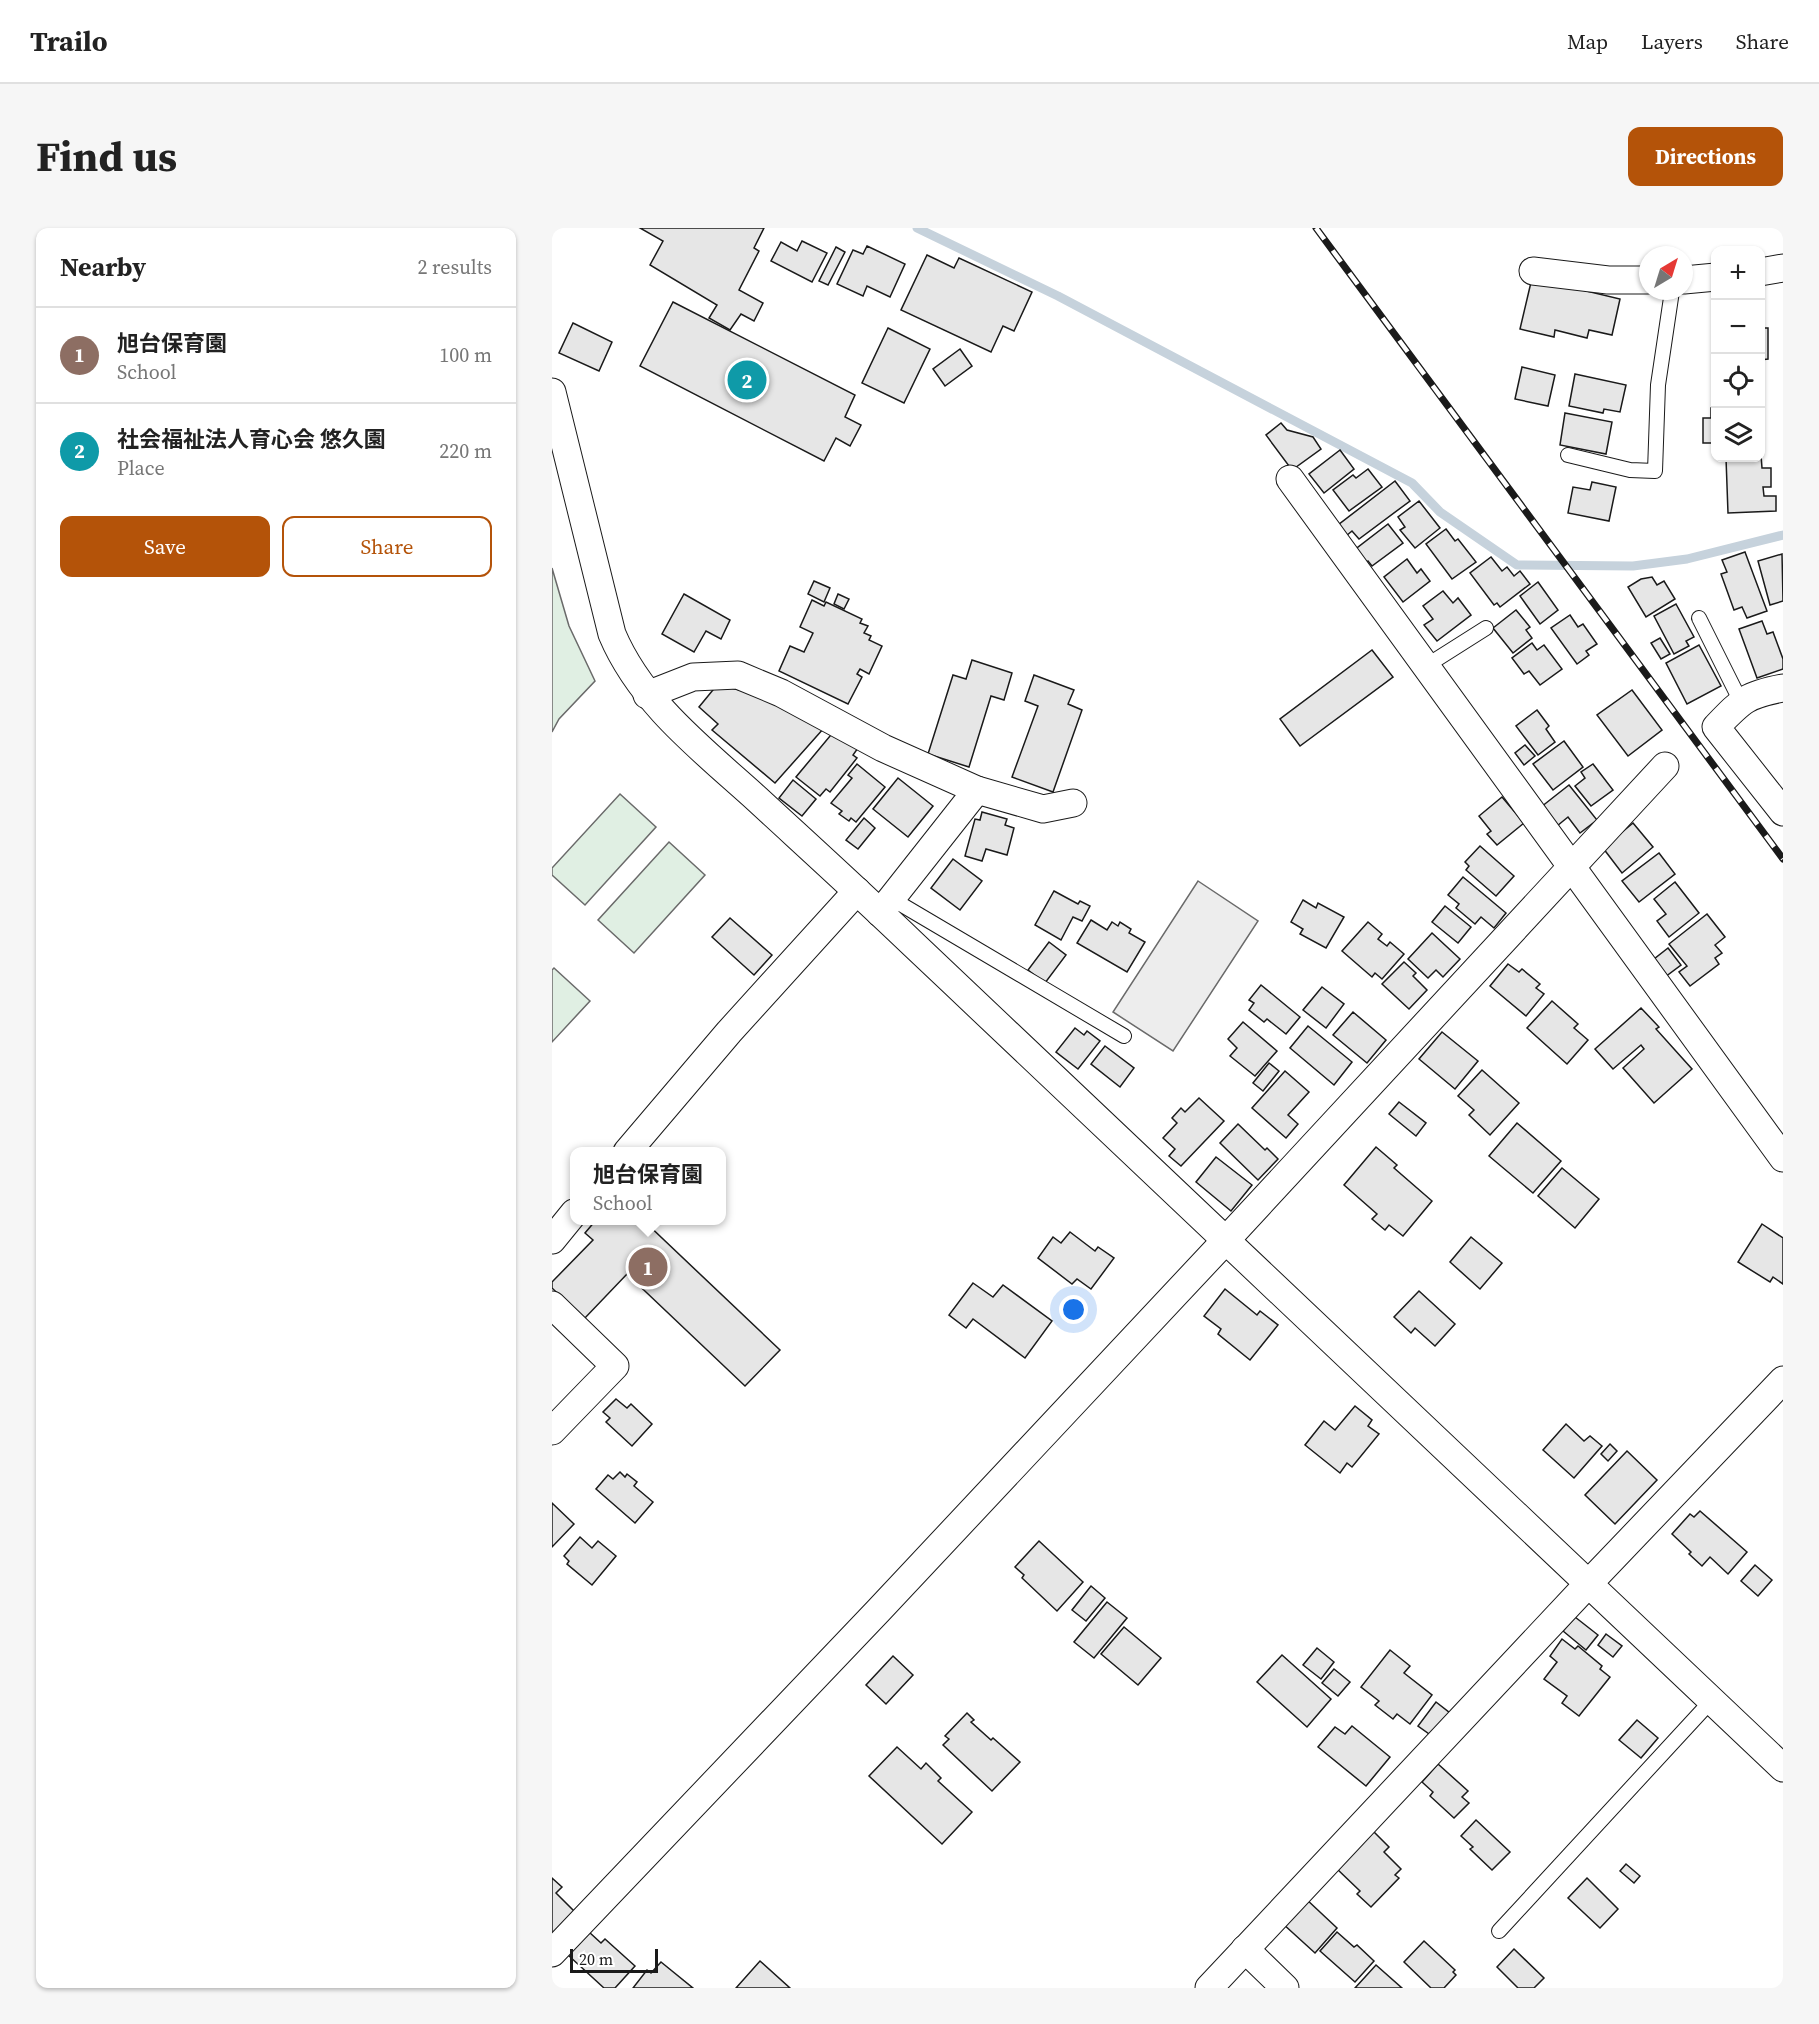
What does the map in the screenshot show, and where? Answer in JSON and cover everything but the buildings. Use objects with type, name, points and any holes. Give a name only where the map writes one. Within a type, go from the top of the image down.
[{"type":"street","points":[[1765,271],[1783,268]]},
{"type":"street","points":[[1533,271],[1608,280],[1639,280]]},
{"type":"street","points":[[1693,279],[1711,278]]},
{"type":"street","points":[[552,392],[612,634],[622,658],[647,695],[857,891],[886,906],[1226,1240],[1590,1582],[1783,1768]]},
{"type":"street","points":[[1290,479],[1783,1158]]},
{"type":"street","points":[[647,695],[693,677],[738,675],[781,693],[883,748],[977,790],[1043,809],[1073,803]]},
{"type":"street","points":[[1783,687],[1757,693],[1741,702],[1716,727],[1783,812]]},
{"type":"street","points":[[552,1953],[879,1610],[1226,1240],[1665,766]]},
{"type":"street","points":[[886,906],[977,790]]},
{"type":"street","points":[[631,1147],[729,1032],[857,891]]},
{"type":"street","points":[[552,1240],[570,1218]]},
{"type":"street","points":[[552,1305],[615,1366],[552,1431]]},
{"type":"street","points":[[1209,1988],[1783,1380]]},
{"type":"street","points":[[1245,1949],[1285,1988]]},
{"type":"lane","points":[[1568,455],[1630,470],[1655,471],[1658,385],[1671,300]]},
{"type":"lane","points":[[1698,618],[1741,702]]},
{"type":"lane","points":[[1426,666],[1486,628]]},
{"type":"lane","points":[[886,906],[1124,1036]]},
{"type":"lane","points":[[1499,1931],[1712,1701]]},
{"type":"green space","points":[[552,568],[569,626],[595,681],[559,719],[552,732]]},
{"type":"green space","points":[[620,794],[656,827],[585,905],[552,875],[552,868]]},
{"type":"green space","points":[[669,842],[705,875],[634,953],[598,920]]},
{"type":"green space","points":[[554,968],[590,1001],[552,1042],[552,970]]},
{"type":"shaded area","points":[[1198,881],[1258,921],[1173,1051],[1113,1012]]},
{"type":"waterway","points":[[917,228],[1058,296],[1412,483],[1440,512],[1517,565],[1633,566],[1687,559],[1783,535]]},
{"type":"railway","points":[[1316,228],[1783,859]]},
{"type":"place","name":"社会福祉法人育心会 悠久園","points":[[747,380]]},
{"type":"place","name":"旭台保育園","points":[[648,1267]]}]
